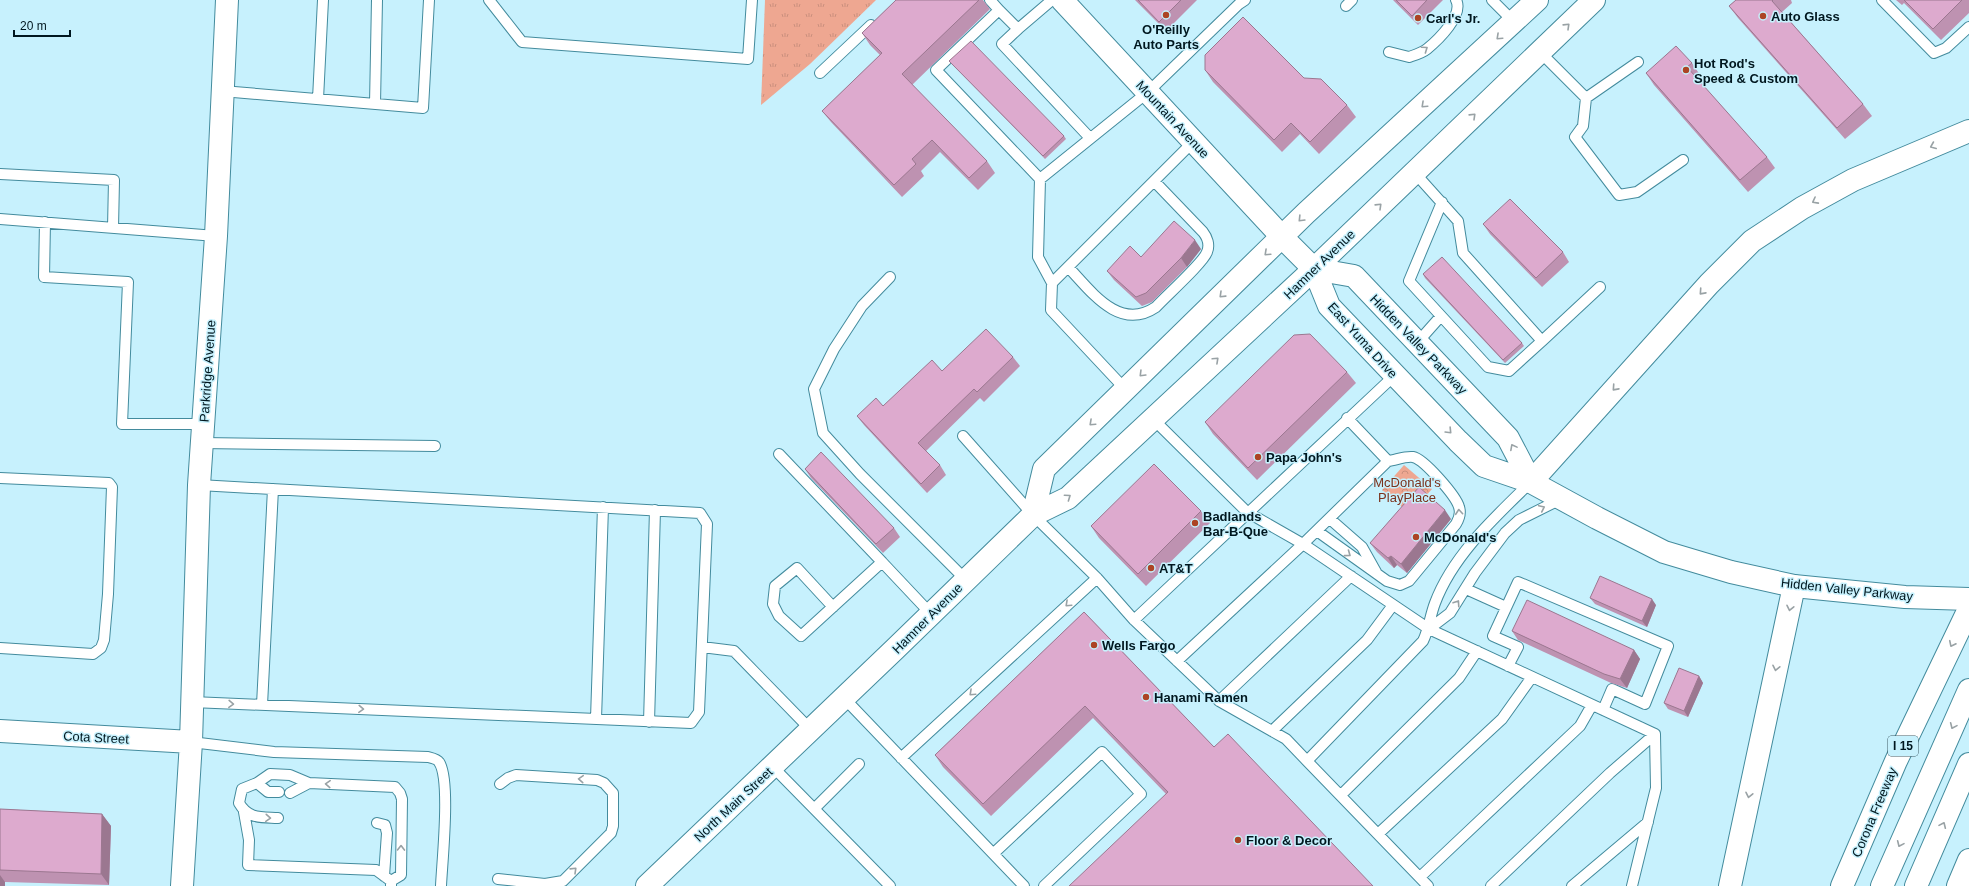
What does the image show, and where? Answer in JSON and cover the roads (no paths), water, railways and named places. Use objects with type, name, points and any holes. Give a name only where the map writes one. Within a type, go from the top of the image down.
[{"type":"main road","name":"Parkridge Avenue","points":[[182,886],[191,742],[199,486],[216,236],[227,0]]},
{"type":"main road","name":"Mountain Avenue","points":[[1062,0],[1283,238]]},
{"type":"main road","points":[[1033,515],[1044,469],[1306,214],[1537,0]]},
{"type":"main road","name":"Hamner Avenue","points":[[815,726],[1033,515],[1068,498],[1314,269],[1594,0]]},
{"type":"main road","points":[[1531,482],[1709,284],[1752,241],[1802,208],[1853,180],[1969,131]]},
{"type":"main road","points":[[1283,238],[1314,269]]},
{"type":"main road","name":"Hidden Valley Parkway","points":[[1314,269],[1354,276],[1508,438],[1531,482]]},
{"type":"main road","name":"East Yuma Drive","points":[[1314,269],[1329,306],[1422,403]]},
{"type":"main road","name":"Hidden Valley Parkway","points":[[1422,403],[1484,466],[1531,482],[1664,552],[1731,572],[1794,586],[1904,596],[1969,599]]},
{"type":"main road","points":[[1730,886],[1794,586]]},
{"type":"main road","name":"Corona Freeway","points":[[1842,886],[1896,761],[1969,609]]},
{"type":"main road","points":[[1882,886],[1969,690]]},
{"type":"main road","name":"North Main Street","points":[[646,886],[815,726]]},
{"type":"main road","name":"Cota Street","points":[[0,731],[191,742]]},
{"type":"main road","points":[[1916,886],[1969,764]]},
{"type":"main road","points":[[1958,886],[1969,860]]},
{"type":"lane","points":[[318,99],[323,0]]},
{"type":"lane","points":[[375,104],[377,0]]},
{"type":"lane","points":[[222,91],[423,108],[429,0]]},
{"type":"lane","points":[[489,0],[522,42],[748,58],[752,0]]},
{"type":"lane","points":[[990,0],[1018,29]]},
{"type":"lane","points":[[1052,0],[1002,44],[1090,138]]},
{"type":"lane","points":[[1040,179],[1148,92],[1239,4],[1245,0]]},
{"type":"lane","points":[[1389,52],[1409,57],[1426,50],[1457,17],[1458,3],[1456,0]]},
{"type":"lane","points":[[1492,0],[1514,22]]},
{"type":"lane","points":[[1882,0],[1934,54],[1946,48],[1969,27]]},
{"type":"lane","points":[[999,10],[936,70],[1040,179],[1038,257],[1052,283],[1051,310],[1126,390]]},
{"type":"lane","points":[[820,73],[881,16]]},
{"type":"lane","points":[[1540,52],[1566,76],[1568,81],[1586,98]]},
{"type":"lane","points":[[1638,62],[1586,98],[1582,126],[1575,137],[1619,195],[1637,192],[1683,160]]},
{"type":"lane","points":[[1052,283],[1194,141]]},
{"type":"lane","points":[[1414,172],[1458,221],[1463,253],[1542,341]]},
{"type":"lane","points":[[0,174],[114,180],[113,228]]},
{"type":"lane","points":[[1068,267],[1115,312],[1134,316],[1148,312],[1156,307],[1205,256],[1208,244],[1203,232],[1154,181]]},
{"type":"lane","points":[[1442,202],[1409,281],[1488,367],[1509,371],[1600,287]]},
{"type":"lane","points":[[0,219],[216,236]]},
{"type":"lane","points":[[45,222],[44,277],[128,282],[122,424],[202,434],[435,446]]},
{"type":"lane","points":[[890,277],[862,306],[834,348],[814,389],[823,433],[860,474],[966,580]]},
{"type":"lane","points":[[1418,343],[1441,316]]},
{"type":"lane","points":[[1134,620],[1347,418],[1395,375]]},
{"type":"lane","points":[[1347,418],[1388,461]]},
{"type":"lane","points":[[1153,419],[1247,512],[1303,544],[1429,629],[1655,734]]},
{"type":"lane","points":[[963,436],[1033,515],[1097,578],[1134,620],[1219,701],[1286,739],[1428,886]]},
{"type":"lane","points":[[779,454],[931,614]]},
{"type":"lane","points":[[1177,661],[1317,531],[1330,519],[1388,461],[1413,457],[1423,463],[1453,496],[1459,506],[1460,518],[1456,524],[1405,584],[1400,585],[1394,584],[1317,531]]},
{"type":"lane","points":[[0,478],[109,483],[112,487],[108,594],[104,640],[101,648],[92,654],[0,648]]},
{"type":"lane","points":[[1307,761],[1423,641],[1429,629],[1435,603],[1452,572],[1492,520],[1531,482]]},
{"type":"lane","points":[[192,702],[691,723],[699,712],[707,524],[700,513],[199,486]]},
{"type":"lane","points":[[262,705],[274,489]]},
{"type":"lane","points":[[1429,629],[1450,614],[1492,548],[1514,524],[1534,512],[1562,499]]},
{"type":"lane","points":[[596,719],[603,508]]},
{"type":"lane","points":[[649,722],[655,510]]},
{"type":"lane","points":[[1330,519],[1362,547],[1376,572]]},
{"type":"lane","points":[[833,607],[797,568],[775,586],[773,604],[779,616],[801,636],[833,607],[882,562]]},
{"type":"lane","points":[[1219,701],[1351,576]]},
{"type":"lane","points":[[901,758],[1097,578]]},
{"type":"lane","points":[[1508,666],[1518,647],[1493,636],[1518,582],[1668,646],[1645,704],[1612,689],[1603,710]]},
{"type":"lane","points":[[1466,589],[1506,607]]},
{"type":"lane","points":[[1272,730],[1367,640],[1393,605]]},
{"type":"lane","points":[[702,648],[734,651],[815,726]]},
{"type":"lane","points":[[1340,796],[1459,678],[1477,651]]},
{"type":"lane","points":[[1378,834],[1502,719],[1532,677]]},
{"type":"lane","points":[[844,698],[1024,886]]},
{"type":"lane","points":[[1420,877],[1580,726],[1592,705]]},
{"type":"lane","points":[[1632,886],[1656,788],[1655,734]]},
{"type":"lane","points":[[1491,886],[1610,773],[1655,734]]},
{"type":"lane","points":[[191,742],[274,752],[428,757],[436,759],[440,762],[446,782],[440,886]]},
{"type":"lane","points":[[994,853],[1102,752],[1141,794],[1044,886]]},
{"type":"lane","points":[[815,808],[859,764]]},
{"type":"lane","points":[[773,766],[890,886]]},
{"type":"lane","points":[[270,774],[290,775],[309,783],[395,787],[400,793],[401,875],[389,881],[376,870],[248,865],[249,840],[244,812],[238,803],[242,789],[257,783],[270,774]]},
{"type":"lane","points":[[498,879],[545,884],[563,881],[611,833],[614,826],[613,793],[604,783],[597,780],[516,775],[508,778],[500,784]]},
{"type":"lane","points":[[257,783],[268,792],[279,792]]},
{"type":"lane","points":[[290,793],[309,783]]},
{"type":"lane","points":[[244,812],[259,817],[278,818]]},
{"type":"lane","points":[[1572,886],[1648,822]]},
{"type":"lane","points":[[378,823],[385,825],[387,833],[389,881]]},
{"type":"place","name":"O'Reilly Auto Parts","points":[[1166,15]]},
{"type":"place","name":"Auto Glass","points":[[1763,16]]},
{"type":"place","name":"Carl's Jr.","points":[[1418,18]]},
{"type":"place","name":"Hot Rod's Speed & Custom","points":[[1686,70]]},
{"type":"place","name":"Papa John's","points":[[1258,457]]},
{"type":"place","name":"Badlands Bar-B-Que","points":[[1195,523]]},
{"type":"place","name":"McDonald's","points":[[1416,537]]},
{"type":"place","name":"AT&T","points":[[1151,568]]},
{"type":"place","name":"Wells Fargo","points":[[1094,645]]},
{"type":"place","name":"Hanami Ramen","points":[[1146,697]]},
{"type":"place","name":"Floor & Decor","points":[[1238,840]]},
{"type":"park label","name":"McDonald's PlayPlace","points":[[1407,490]]}]
